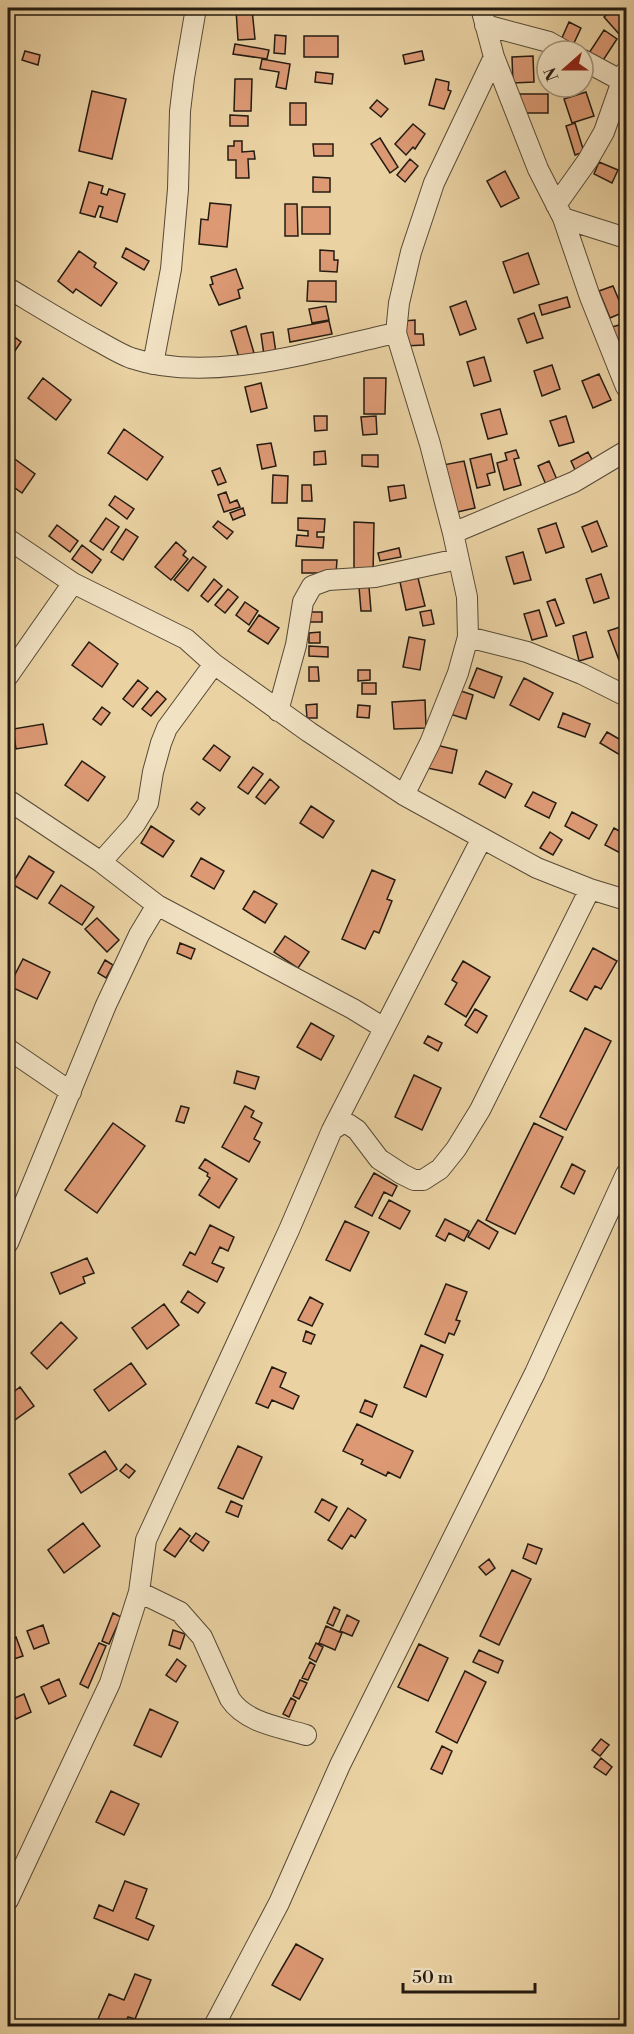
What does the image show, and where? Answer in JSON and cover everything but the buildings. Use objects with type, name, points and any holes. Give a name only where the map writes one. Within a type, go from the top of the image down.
[{"type":"street","points":[[153,364],[171,269],[178,189],[180,111],[196,8]]},
{"type":"street","points":[[483,16],[541,39]]},
{"type":"street","points":[[483,16],[494,57],[538,169],[560,212],[590,297],[627,387]]},
{"type":"street","points":[[404,795],[430,744],[459,673],[468,637],[467,597],[453,533],[430,444],[396,333],[399,303],[420,222],[443,163],[494,57]]},
{"type":"street","points":[[560,212],[604,132],[624,76],[595,65]]},
{"type":"street","points":[[560,212],[627,238]]},
{"type":"street","points":[[8,288],[129,358],[153,364],[188,368],[245,366],[396,333]]},
{"type":"street","points":[[453,533],[574,482],[627,451]]},
{"type":"street","points":[[8,539],[73,583],[186,639],[214,664],[278,711],[404,795],[537,868],[590,889],[627,900]]},
{"type":"street","points":[[278,711],[296,645],[303,602],[312,586],[328,580],[375,577],[458,559]]},
{"type":"street","points":[[8,676],[73,583]]},
{"type":"street","points":[[468,637],[527,652],[582,674],[627,696]]},
{"type":"street","points":[[101,862],[135,824],[148,803],[153,772],[167,728],[214,664]]},
{"type":"street","points":[[8,800],[101,862],[157,904],[353,1009],[384,1028]]},
{"type":"street","points":[[8,1900],[110,1683],[139,1592],[146,1540],[285,1241],[332,1130],[482,838]]},
{"type":"street","points":[[332,1130],[341,1124],[353,1126],[379,1158],[414,1180],[427,1179],[440,1169],[456,1149],[480,1110],[590,889]]},
{"type":"street","points":[[8,1242],[111,995],[138,935],[157,904]]},
{"type":"street","points":[[8,1049],[71,1092]]},
{"type":"street","points":[[214,2026],[279,1904],[340,1765],[535,1373],[627,1174]]},
{"type":"street","points":[[139,1592],[180,1612],[202,1637],[236,1708],[249,1718],[306,1735]]}]
